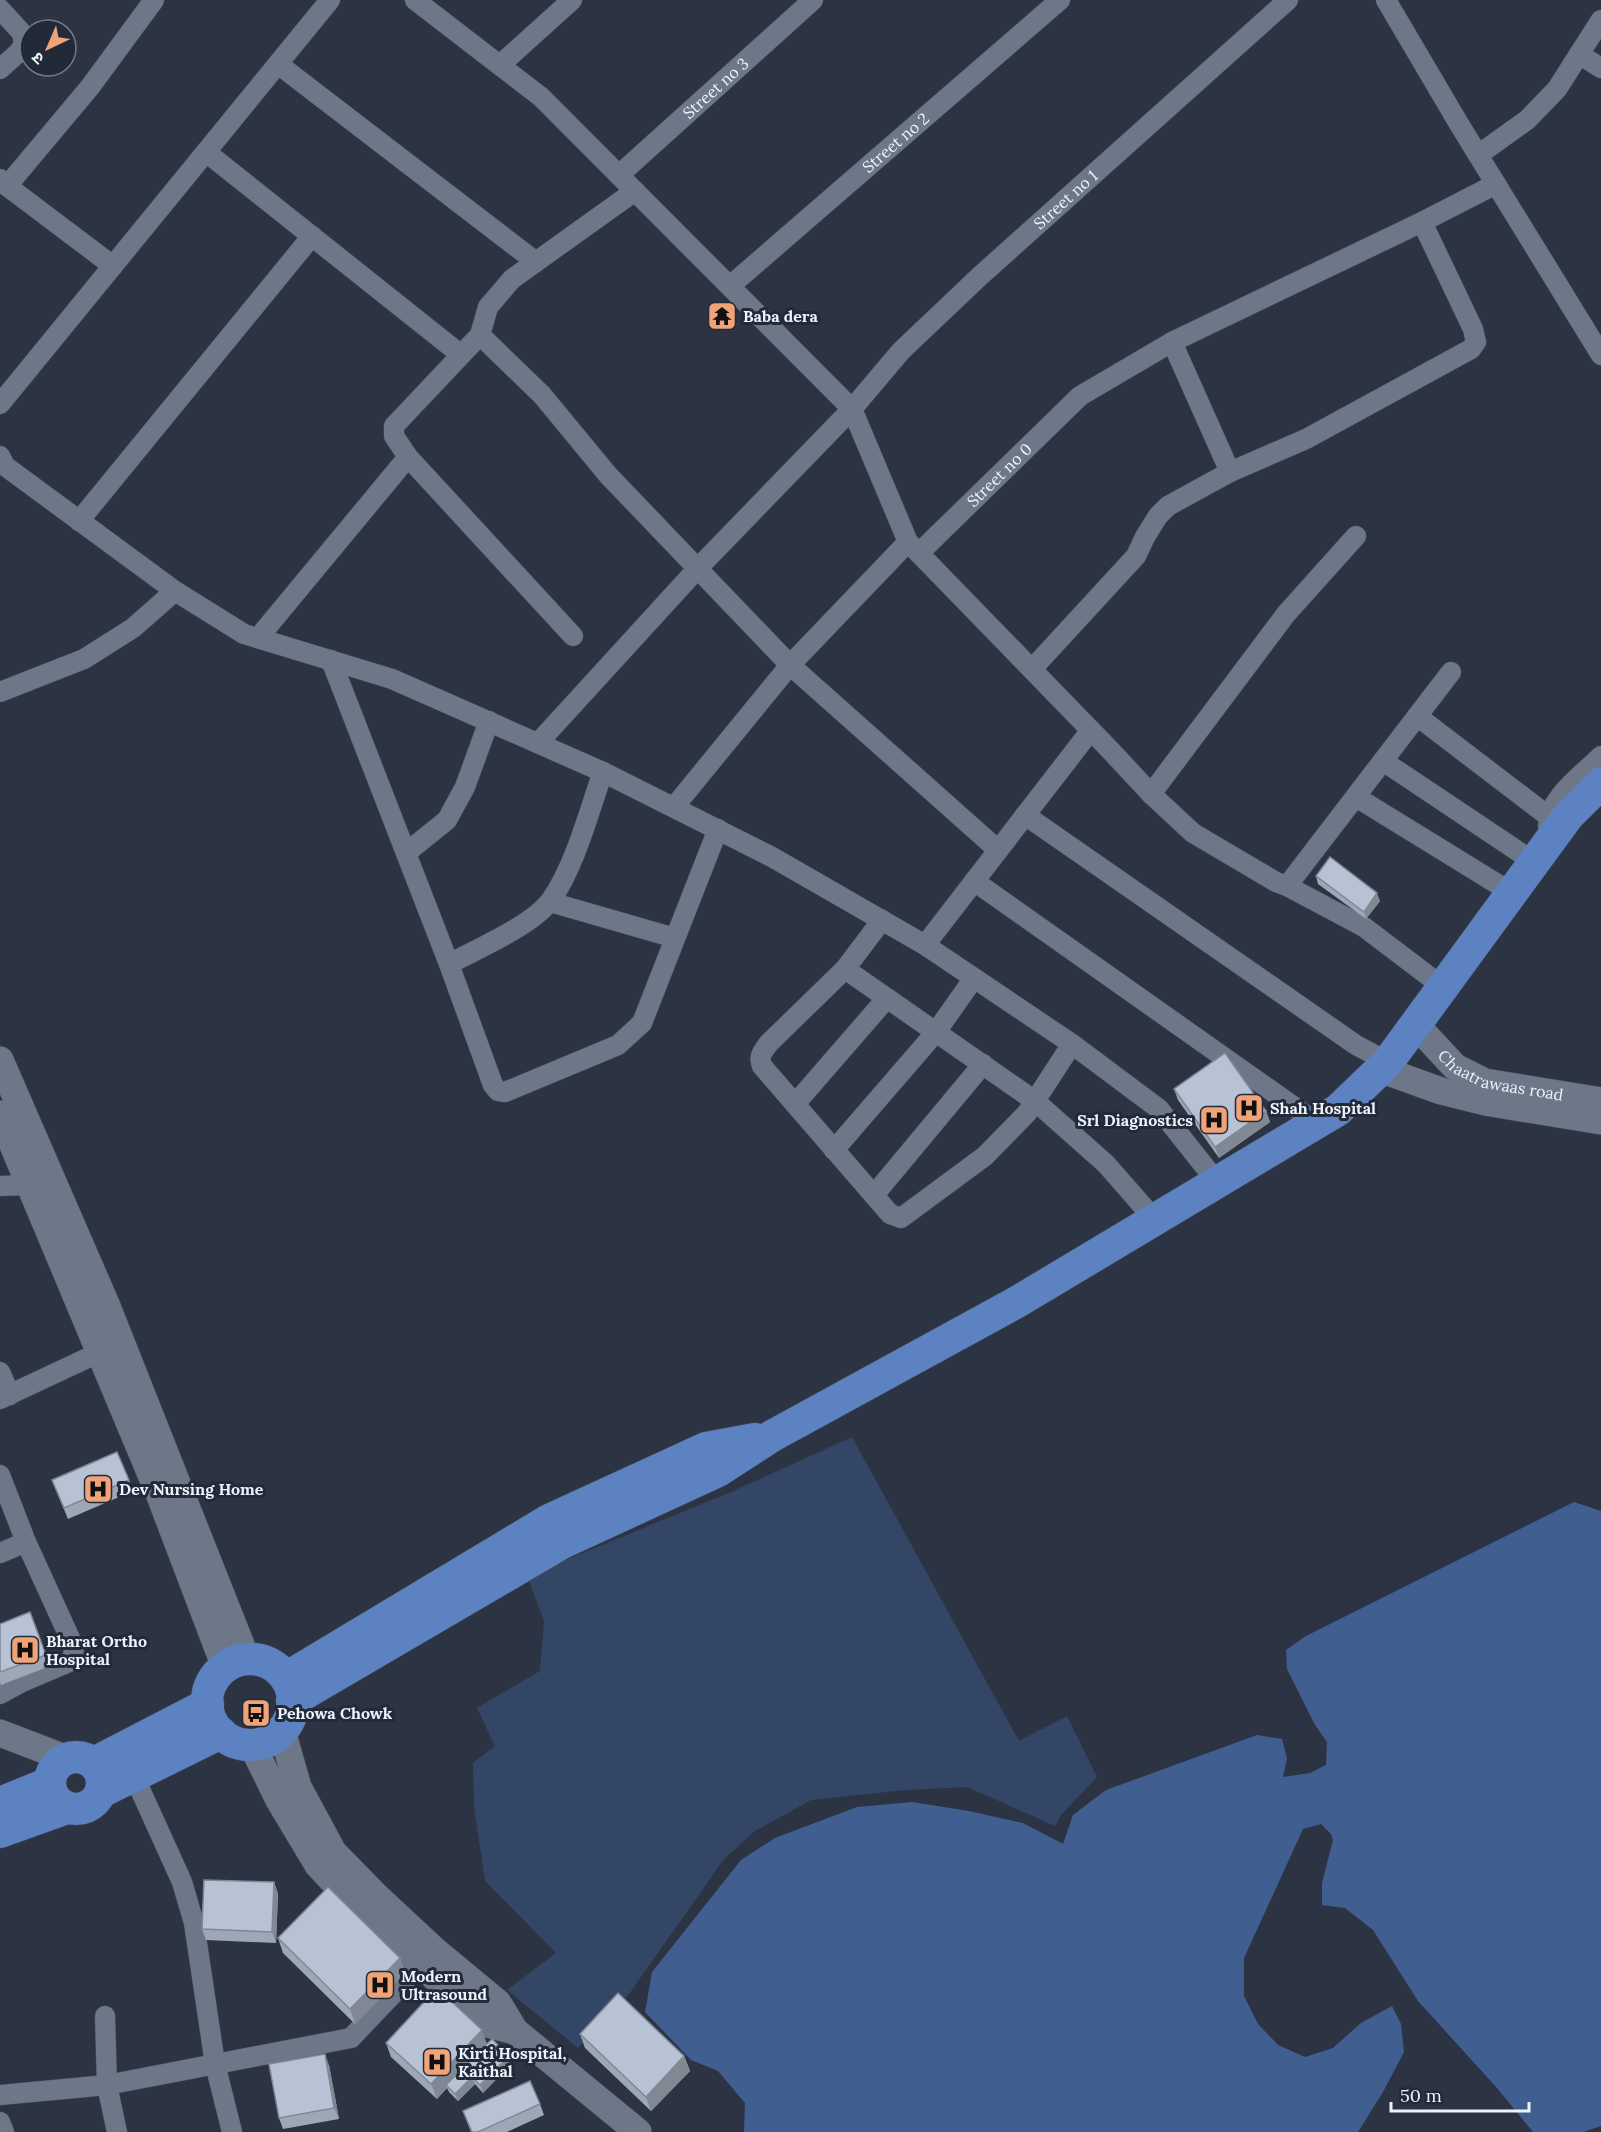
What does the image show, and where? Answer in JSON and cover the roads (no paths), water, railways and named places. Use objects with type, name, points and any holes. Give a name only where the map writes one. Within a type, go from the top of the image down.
[{"type":"main road","points":[[289,1689],[507,1561],[549,1520],[706,1448],[772,1436],[1017,1302],[1338,1110],[1384,1066],[1512,893],[1543,841],[1590,804],[1601,783]]},
{"type":"main road","name":"Chaatrawaas road","points":[[1415,1024],[1455,1067],[1485,1082],[1601,1101]]},
{"type":"main road","points":[[0,1060],[111,1347],[160,1496],[236,1663]]},
{"type":"main road","points":[[1384,1066],[1441,1091],[1485,1102],[1601,1121]]},
{"type":"main road","points":[[0,1114],[30,1185],[111,1347]]},
{"type":"main road","points":[[258,1660],[274,1666],[289,1689],[293,1710],[287,1725],[275,1738],[261,1744],[242,1745],[228,1739],[214,1727],[211,1720],[207,1695],[213,1679],[236,1663],[258,1660]]},
{"type":"main road","points":[[0,1803],[72,1774],[208,1704]]},
{"type":"main road","points":[[282,1731],[298,1787],[333,1852],[376,1896],[487,2024],[515,2031],[638,2132]]},
{"type":"main road","points":[[0,1732],[72,1774],[95,1801],[87,1807],[67,1808],[0,1832]]},
{"type":"main road","points":[[0,1752],[72,1774],[134,1776],[221,1734]]},
{"type":"main road","points":[[252,1744],[279,1800],[318,1865],[363,1913],[428,1958]]},
{"type":"street","points":[[113,266],[3,183],[90,87],[154,0]]},
{"type":"street","points":[[0,404],[330,0]]},
{"type":"street","points":[[415,0],[541,97],[852,409],[914,547],[1150,794],[1193,833],[1276,882],[1364,927],[1443,987]]},
{"type":"street","points":[[501,65],[572,0]]},
{"type":"street","name":"Street no 3","points":[[619,175],[813,0]]},
{"type":"street","name":"Street no 2","points":[[730,286],[1060,0]]},
{"type":"street","name":"Street no 1","points":[[538,743],[698,568],[852,409],[901,351],[972,283],[1288,0]]},
{"type":"street","points":[[1386,0],[1601,355]]},
{"type":"street","points":[[0,9],[22,33],[24,44],[19,52],[0,69]]},
{"type":"street","points":[[1478,155],[1527,120],[1557,89],[1601,20]]},
{"type":"street","points":[[1579,54],[1601,68]]},
{"type":"street","points":[[278,64],[536,262]]},
{"type":"street","points":[[206,152],[460,354]]},
{"type":"street","name":"Street no 0","points":[[674,807],[790,665],[914,547],[1080,396],[1172,342],[1496,184]]},
{"type":"street","points":[[573,636],[408,457],[394,436],[394,426],[480,335],[488,306],[512,279],[635,191]]},
{"type":"street","points":[[1032,669],[1136,556],[1149,530],[1168,506],[1230,472],[1306,440],[1471,349],[1476,342],[1473,329],[1422,222]]},
{"type":"street","points":[[79,520],[312,236]]},
{"type":"street","points":[[480,335],[542,395],[608,475],[790,665],[998,850]]},
{"type":"street","points":[[1172,342],[1230,472]]},
{"type":"street","points":[[258,638],[408,457]]},
{"type":"street","points":[[2,463],[175,591],[244,634],[392,679],[603,772],[772,857],[925,945],[1072,1044],[1159,1109],[1217,1182]]},
{"type":"street","points":[[1150,794],[1286,614],[1356,536]]},
{"type":"street","points":[[0,692],[84,659],[133,628],[175,591]]},
{"type":"street","points":[[331,660],[449,964],[493,1085],[502,1092],[618,1045],[642,1023],[718,829]]},
{"type":"street","points":[[1287,886],[1451,672]]},
{"type":"street","points":[[1417,716],[1543,841]]},
{"type":"street","points":[[406,853],[447,820],[465,787],[489,722]]},
{"type":"street","points":[[925,945],[1091,730]]},
{"type":"street","points":[[1543,841],[1559,797],[1601,756]]},
{"type":"street","points":[[1383,761],[1543,841]]},
{"type":"street","points":[[449,964],[525,922],[550,902],[569,867],[603,772]]},
{"type":"street","points":[[1356,796],[1512,893]]},
{"type":"street","points":[[1025,815],[1384,1066]]},
{"type":"street","points":[[974,881],[1317,1123]]},
{"type":"street","points":[[550,902],[675,938]]},
{"type":"street","points":[[882,920],[845,969],[769,1043],[760,1060],[762,1066],[890,1214],[901,1218],[985,1156],[1027,1113],[1072,1044]]},
{"type":"street","points":[[845,969],[1035,1101],[1106,1164],[1155,1220]]},
{"type":"street","points":[[834,1150],[936,1032],[974,978]]},
{"type":"street","points":[[795,1104],[887,998]]},
{"type":"street","points":[[874,1195],[983,1064]]},
{"type":"street","points":[[0,1186],[30,1185]]},
{"type":"street","points":[[0,1372],[5,1397],[111,1347]]},
{"type":"street","points":[[0,1475],[26,1542],[73,1645],[74,1655],[63,1666],[22,1682],[0,1694]]},
{"type":"street","points":[[0,1553],[26,1542]]},
{"type":"street","points":[[134,1776],[182,1881],[194,1923],[215,2064],[232,2132]]},
{"type":"street","points":[[0,2095],[107,2085],[351,2038],[428,1958]]},
{"type":"street","points":[[105,2016],[107,2085],[117,2132]]},
{"type":"street","points":[[0,2122],[4,2132]]},
{"type":"place","name":"Baba dera","points":[[722,316]]},
{"type":"place","name":"Shah Hospital","points":[[1249,1108]]},
{"type":"place","name":"Srl Diagnostics","points":[[1214,1120]]},
{"type":"place","name":"Dev Nursing Home","points":[[98,1489]]},
{"type":"place","name":"Bharat Ortho Hospital","points":[[25,1650]]},
{"type":"place","name":"Pehowa Chowk","points":[[256,1713]]},
{"type":"place","name":"Modern Ultrasound","points":[[380,1985]]},
{"type":"place","name":"Kirti Hospital, Kaithal","points":[[437,2062]]}]
